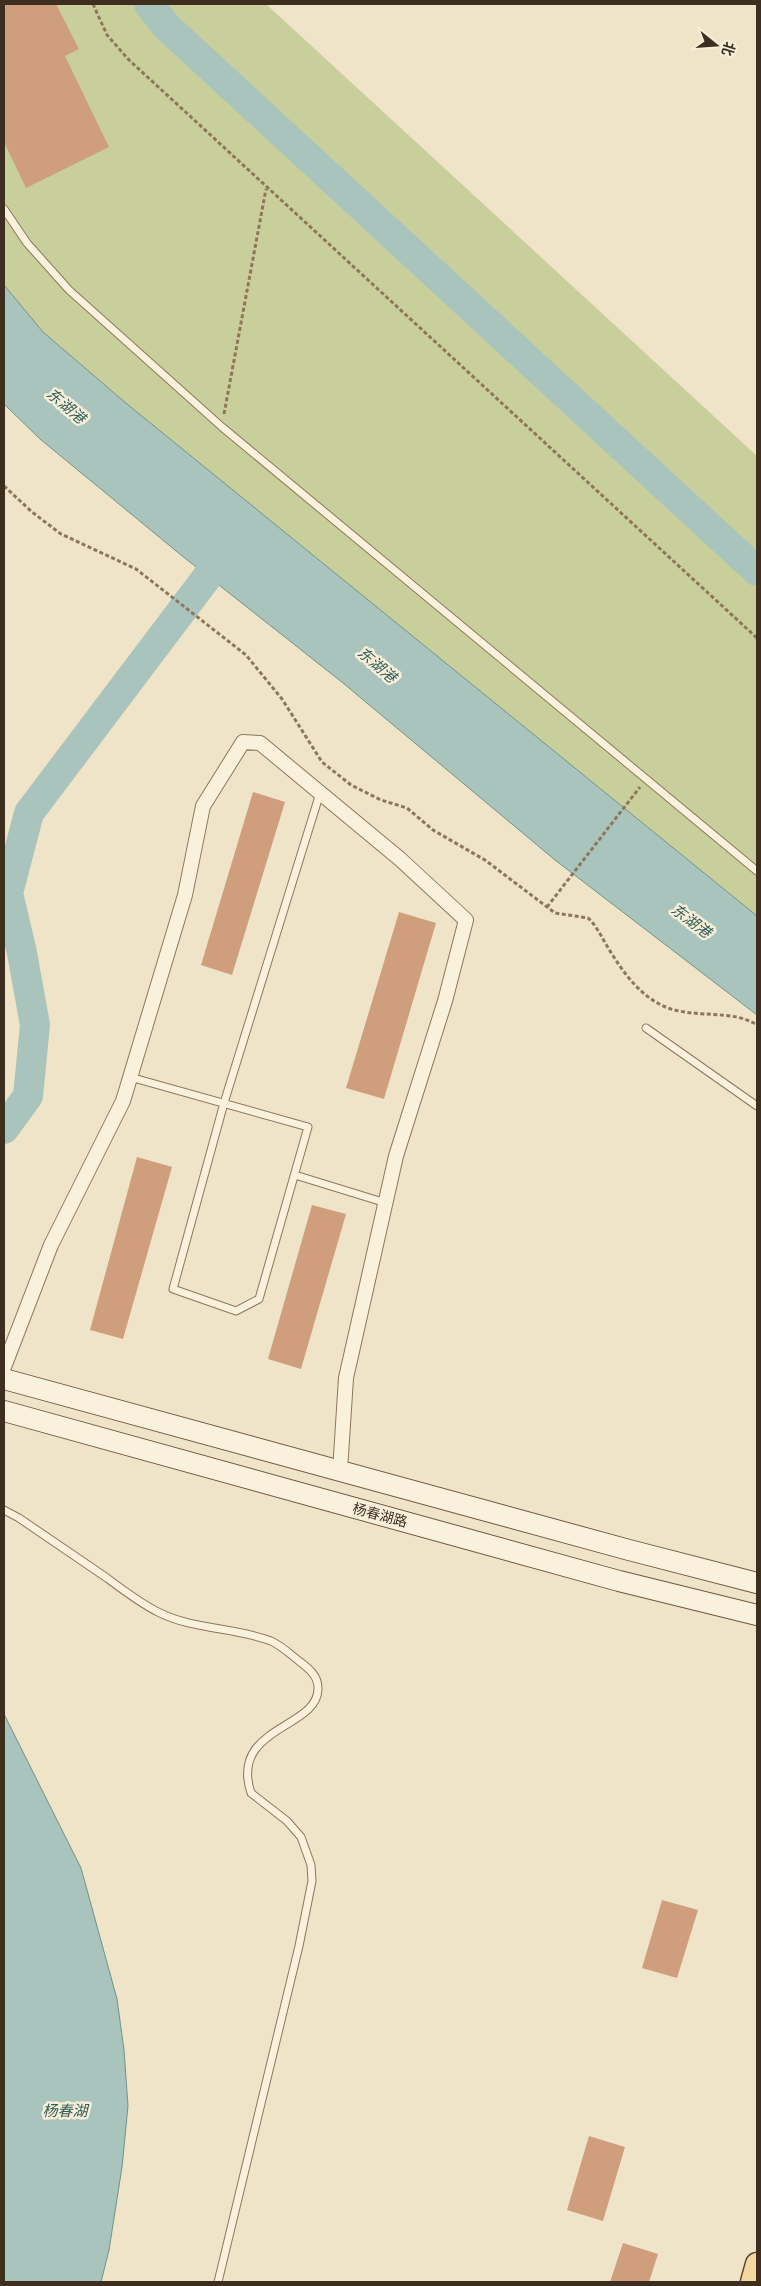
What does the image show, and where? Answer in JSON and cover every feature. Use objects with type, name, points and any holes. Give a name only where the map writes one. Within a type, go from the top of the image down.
[{"type":"main road","points":[[4,1379],[757,1583]]},
{"type":"main road","name":"杨春湖路","points":[[4,1411],[619,1581],[757,1615]]},
{"type":"main road","points":[[752,2282],[757,2264]]},
{"type":"street","points":[[4,1366],[51,1245],[123,1101],[185,895],[203,806],[243,742],[260,743],[400,859],[466,920],[445,1001],[396,1156],[346,1378],[340,1471]]},
{"type":"lane","points":[[4,209],[27,243],[69,290],[222,427],[757,871]]},
{"type":"lane","points":[[130,1077],[224,1103],[308,1127],[259,1299],[236,1311],[173,1289],[224,1103],[320,793]]},
{"type":"lane","points":[[646,1028],[757,1106]]},
{"type":"lane","points":[[294,1175],[386,1203]]},
{"type":"lane","points":[[4,1510],[19,1518],[157,1612],[272,1642],[310,1669],[316,1678],[318,1689],[315,1699],[308,1710],[280,1727],[259,1745],[252,1757],[248,1774],[251,1793],[287,1821],[301,1837],[311,1864],[312,1881],[297,1955],[218,2282]]},
{"type":"path","points":[[92,4],[102,28],[119,49],[266,188],[757,638]]},
{"type":"path","points":[[222,427],[266,188]]},
{"type":"path","points":[[4,486],[32,512],[61,534],[122,561],[153,581],[229,641],[254,663],[282,699],[322,762],[351,784],[381,800],[407,808],[433,830],[485,860],[558,915],[578,915],[588,918],[626,976],[650,998],[662,1005],[692,1014],[750,1020],[757,1025]]},
{"type":"path","points":[[547,907],[646,779]]},
{"type":"green space","points":[[4,4],[266,4],[757,456],[757,916],[127,404],[43,332],[4,285]]},
{"type":"water","name":"东湖港","points":[[4,285],[43,332],[127,404],[757,916],[757,1015],[555,860],[343,683],[181,555],[40,439],[4,404]]},
{"type":"water","name":"杨春湖","points":[[4,1714],[81,1868],[117,1999],[124,2050],[128,2106],[122,2167],[109,2250],[101,2282],[4,2282]]},
{"type":"building","points":[[4,4],[56,4],[79,49],[65,56],[109,147],[26,188],[4,142]]},
{"type":"building","points":[[253,792],[285,802],[232,975],[201,965]]},
{"type":"building","points":[[399,912],[436,923],[384,1099],[346,1088]]},
{"type":"building","points":[[137,1157],[172,1167],[123,1339],[90,1330]]},
{"type":"building","points":[[312,1205],[346,1214],[301,1369],[268,1359]]},
{"type":"building","points":[[662,1900],[698,1910],[677,1978],[642,1968]]},
{"type":"building","points":[[589,2136],[625,2147],[603,2221],[567,2210]]},
{"type":"building","points":[[623,2243],[658,2254],[649,2282],[610,2282]]},
{"type":"waterway","points":[[149,4],[166,26],[757,571]]},
{"type":"waterway","points":[[4,1129],[28,1096],[35,1025],[22,953],[8,893],[29,813],[232,544]]}]
